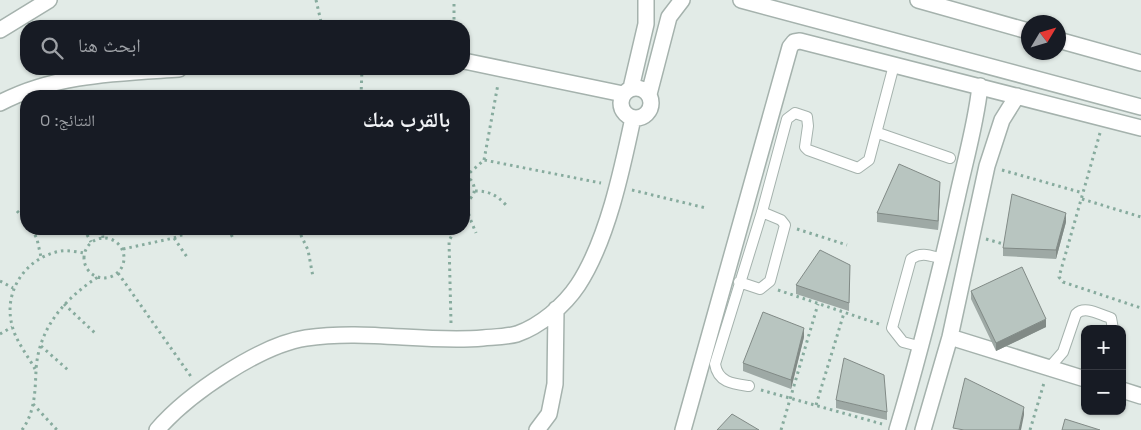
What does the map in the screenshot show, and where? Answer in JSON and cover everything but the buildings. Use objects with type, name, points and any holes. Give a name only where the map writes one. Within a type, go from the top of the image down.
[{"type":"street","points":[[0,30],[49,0]]},
{"type":"street","points":[[633,118],[622,111],[620,102],[627,91],[646,24],[646,0]]},
{"type":"street","points":[[633,118],[647,113],[651,104],[649,94],[669,17],[682,0]]},
{"type":"street","points":[[741,0],[1141,107]]},
{"type":"street","points":[[918,0],[1021,30]]},
{"type":"street","points":[[683,430],[792,44],[800,41],[1141,128]]},
{"type":"street","points":[[1066,42],[1141,63]]},
{"type":"street","points":[[470,62],[627,91],[641,88],[649,94]]},
{"type":"street","points":[[29,90],[86,76],[99,75]]},
{"type":"street","points":[[897,429],[922,347],[976,118],[980,86]]},
{"type":"street","points":[[0,103],[20,93]]},
{"type":"street","points":[[923,430],[950,337],[988,166],[1002,120],[1017,96]]},
{"type":"street","points":[[158,430],[201,390],[249,358],[304,338],[358,334],[451,341],[515,335],[534,327],[556,309],[577,287],[588,267],[618,187],[633,118]]},
{"type":"street","points":[[537,430],[549,414],[556,384],[556,309]]},
{"type":"street","points":[[950,337],[1081,378]]},
{"type":"street","points":[[1126,391],[1141,396]]},
{"type":"lane","points":[[749,386],[726,382],[718,375],[715,364],[762,212],[787,118],[795,113],[807,117],[808,126],[805,147],[808,150],[858,168],[869,160],[878,133],[894,65]]},
{"type":"lane","points":[[878,133],[950,158]]},
{"type":"lane","points":[[739,282],[760,289],[770,281],[785,225],[781,220],[762,212]]},
{"type":"lane","points":[[922,347],[903,342],[892,328],[911,259],[917,255],[925,254],[943,259]]},
{"type":"lane","points":[[1049,368],[1063,352],[1076,314],[1080,311],[1084,309],[1111,318],[1112,325]]},
{"type":"path","points":[[316,0],[321,20]]},
{"type":"path","points":[[454,0],[454,20]]},
{"type":"path","points":[[470,172],[484,160],[501,68]]},
{"type":"path","points":[[361,90],[362,75]]},
{"type":"path","points":[[1104,118],[1059,277],[1063,282],[1141,308]]},
{"type":"path","points":[[484,160],[618,187],[706,208]]},
{"type":"path","points":[[988,166],[1083,193]]},
{"type":"path","points":[[470,179],[475,191]]},
{"type":"path","points":[[470,198],[475,191]]},
{"type":"path","points":[[475,191],[487,191],[498,196],[506,206]]},
{"type":"path","points":[[1082,199],[1141,217]]},
{"type":"path","points":[[17,211],[20,214]]},
{"type":"path","points":[[470,218],[476,232]]},
{"type":"path","points":[[785,225],[847,244]]},
{"type":"path","points":[[35,235],[41,257]]},
{"type":"path","points":[[87,235],[91,242]]},
{"type":"path","points":[[123,249],[182,235]]},
{"type":"path","points":[[301,235],[308,250],[313,277]]},
{"type":"path","points":[[451,341],[449,241],[452,235]]},
{"type":"path","points":[[972,236],[1009,246]]},
{"type":"path","points":[[22,430],[34,404],[36,370],[40,346],[50,323],[64,304],[80,289],[98,278],[112,277],[118,273],[124,263],[123,249],[115,241],[103,238],[91,242],[84,253],[85,265],[98,278]]},
{"type":"path","points":[[174,238],[186,257]]},
{"type":"path","points":[[36,370],[12,327],[9,307],[13,288],[24,270],[41,257],[62,251],[84,253]]},
{"type":"path","points":[[1056,259],[1063,260]]},
{"type":"path","points":[[118,273],[201,390]]},
{"type":"path","points":[[0,281],[13,288]]},
{"type":"path","points":[[765,286],[892,328]]},
{"type":"path","points":[[64,304],[96,334]]},
{"type":"path","points":[[781,430],[818,304]]},
{"type":"path","points":[[816,405],[844,313]]},
{"type":"path","points":[[0,334],[12,327]]},
{"type":"path","points":[[40,346],[68,370]]},
{"type":"path","points":[[1030,430],[1049,368]]},
{"type":"path","points":[[749,386],[897,429]]},
{"type":"path","points":[[34,404],[57,430]]}]
